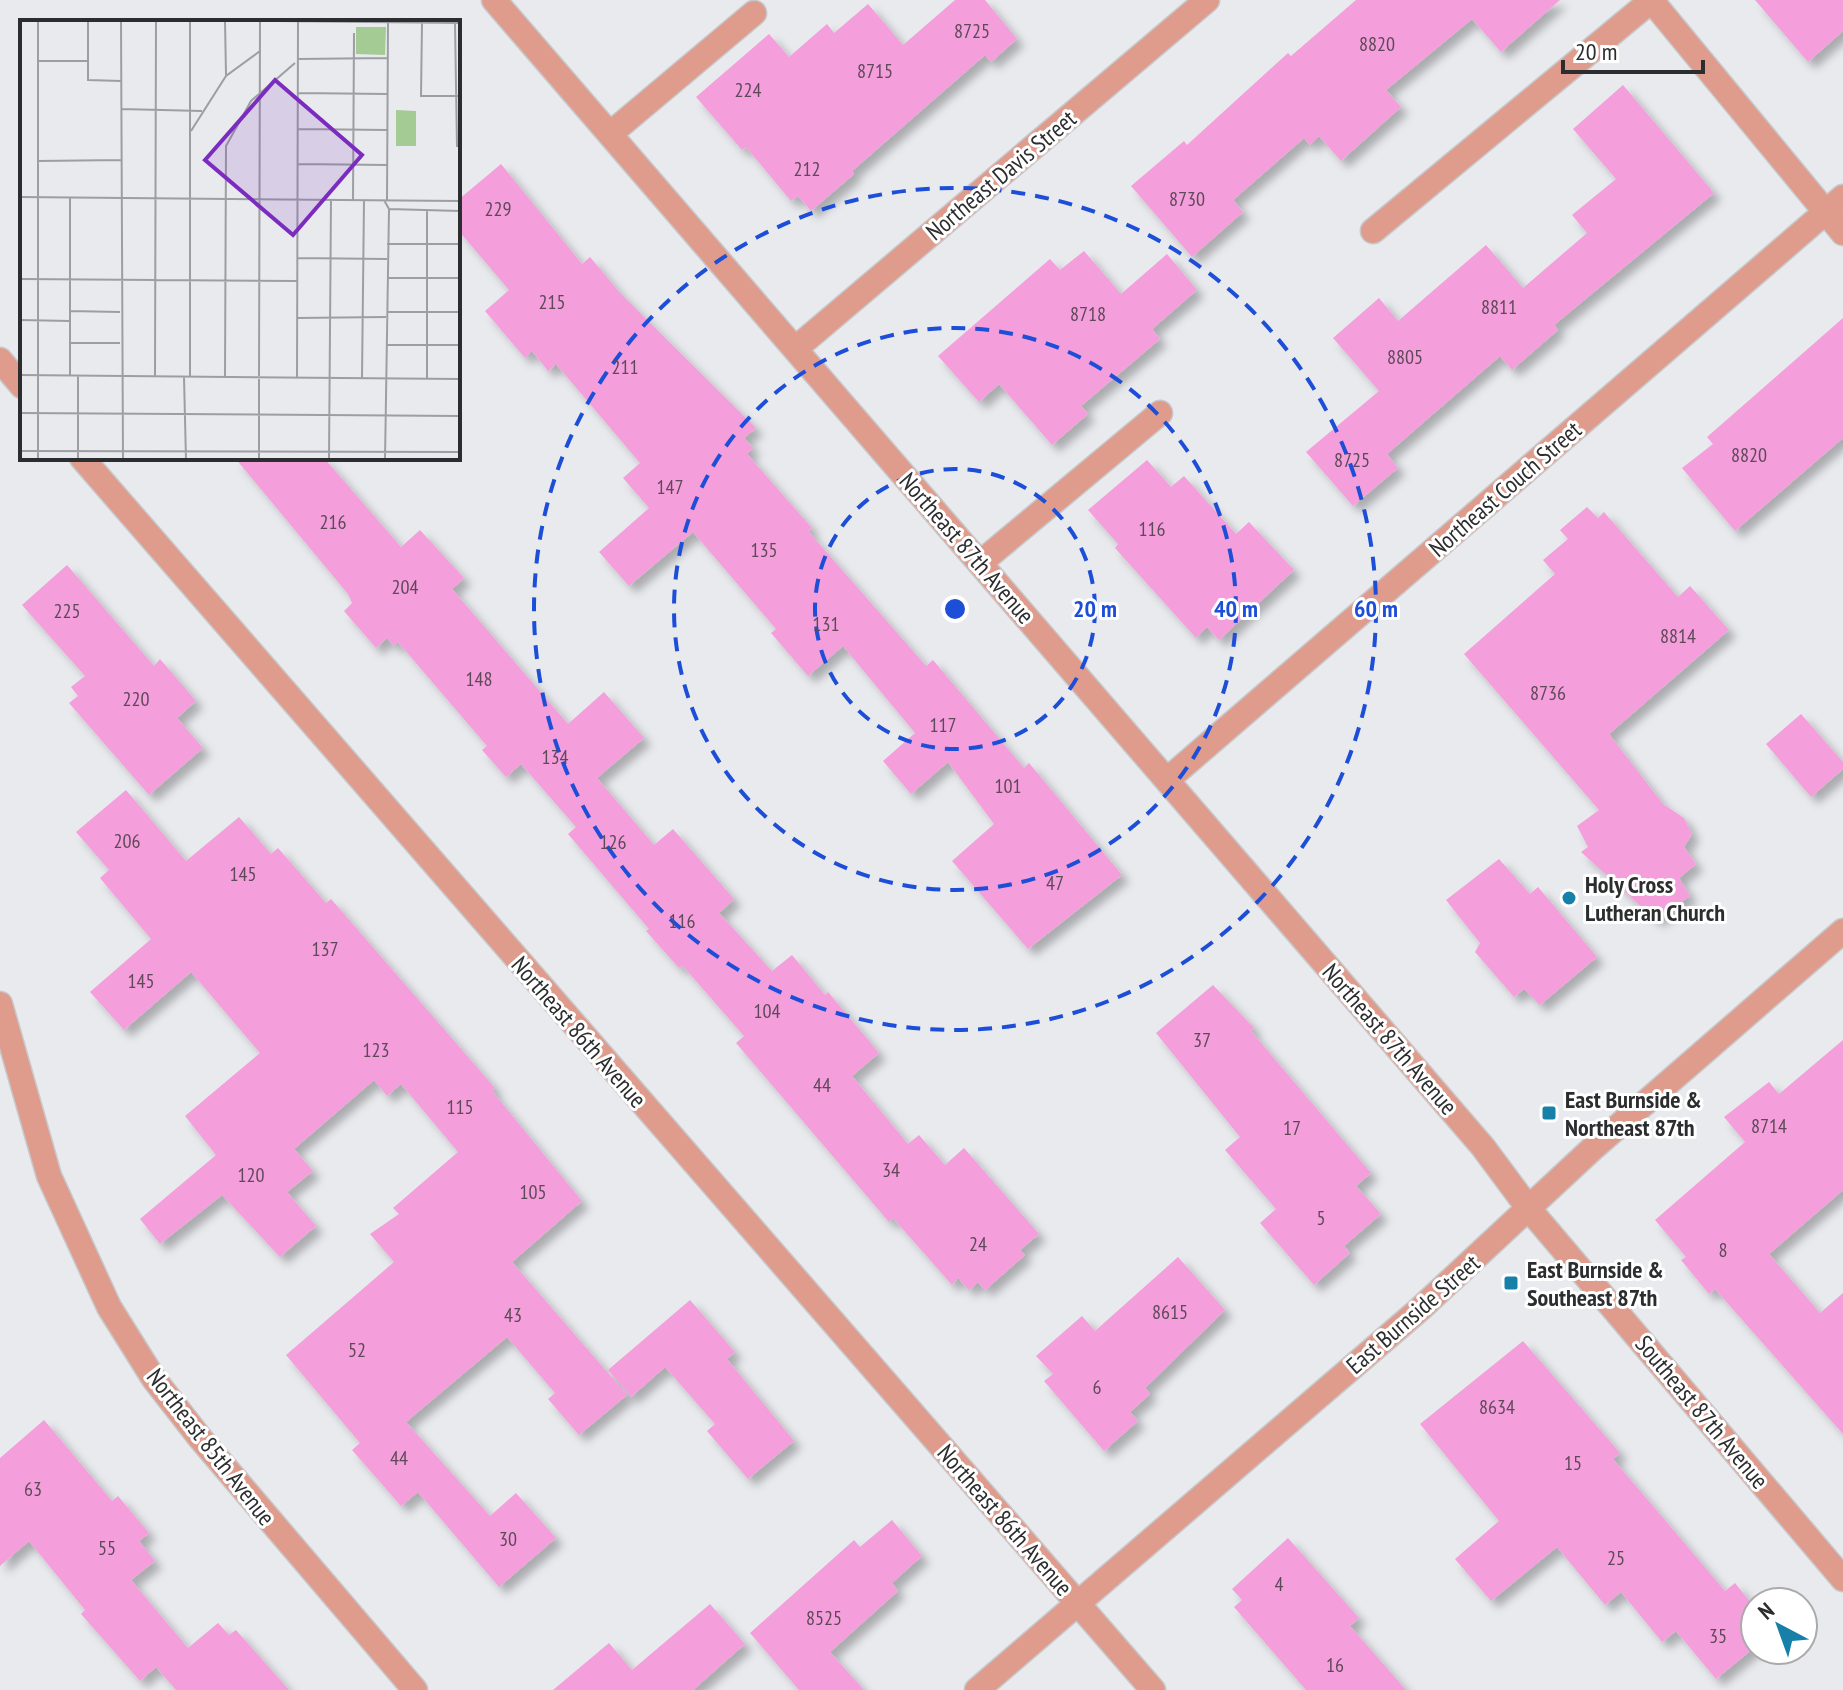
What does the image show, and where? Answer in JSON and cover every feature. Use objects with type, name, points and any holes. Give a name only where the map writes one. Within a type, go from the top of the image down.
[{"type":"street","name":"Northeast 87th Avenue","points":[[494,0],[1483,1147],[1529,1209]]},
{"type":"street","name":"Northeast Davis Street","points":[[795,349],[1207,0]]},
{"type":"street","points":[[1373,231],[1651,0],[1835,204],[1843,233]]},
{"type":"street","points":[[610,134],[754,13]]},
{"type":"street","name":"Northeast Couch Street","points":[[1167,780],[1835,204]]},
{"type":"street","points":[[0,360],[20,384]]},
{"type":"street","points":[[980,563],[1160,413]]},
{"type":"street","name":"Northeast 86th Avenue","points":[[84,460],[1153,1690]]},
{"type":"street","name":"East Burnside Street","points":[[977,1690],[1420,1309],[1592,1149],[1843,931]]},
{"type":"street","name":"Northeast 85th Avenue","points":[[0,1004],[49,1176],[109,1307],[154,1379],[269,1521],[415,1690]]},
{"type":"street","name":"Southeast 87th Avenue","points":[[1529,1209],[1843,1579]]},
{"type":"building","points":[[955,0],[985,0],[1017,39],[991,62],[985,55],[852,171],[854,174],[811,211],[798,196],[791,201],[746,147],[742,150],[696,97],[769,34],[789,57],[827,24],[834,33],[868,4],[903,45]]},
{"type":"building","points":[[1356,0],[1560,0],[1501,52],[1472,19],[1386,90],[1401,107],[1341,161],[1319,136],[1310,145],[1304,138],[1233,200],[1243,212],[1192,257],[1131,186],[1184,141],[1187,145],[1288,53],[1291,56]]},
{"type":"building","points":[[1755,0],[1843,0],[1843,31],[1808,62]]},
{"type":"building","points":[[1623,85],[1714,193],[1554,325],[1558,330],[1512,370],[1500,356],[1387,454],[1398,468],[1353,506],[1306,452],[1379,391],[1333,338],[1379,298],[1398,321],[1486,245],[1523,288],[1587,233],[1572,215],[1616,179],[1573,129]]},
{"type":"building","points":[[501,164],[582,264],[590,257],[621,294],[756,428],[744,438],[753,448],[747,454],[812,528],[808,531],[926,666],[933,660],[1024,768],[1029,763],[1122,875],[1028,949],[952,861],[994,824],[948,762],[911,794],[883,761],[915,733],[843,646],[808,676],[771,633],[776,629],[693,532],[629,586],[599,552],[649,508],[623,478],[640,463],[556,364],[548,371],[532,351],[525,358],[485,311],[509,290],[460,232],[460,198]]},
{"type":"building","points":[[1084,251],[1121,294],[1167,254],[1197,290],[1152,329],[1160,339],[1081,406],[1088,414],[1052,445],[999,384],[979,402],[938,356],[1050,259],[1060,270]]},
{"type":"building","points":[[1843,318],[1843,438],[1735,531],[1682,468],[1713,444],[1707,437]]},
{"type":"building","points":[[237,460],[326,460],[401,547],[420,530],[464,578],[452,589],[568,724],[604,692],[644,738],[597,778],[654,845],[673,829],[734,899],[719,913],[772,971],[792,955],[825,995],[828,992],[879,1053],[852,1076],[908,1144],[919,1135],[945,1165],[964,1148],[1039,1234],[1020,1250],[1025,1255],[985,1290],[978,1282],[969,1290],[958,1278],[952,1285],[893,1218],[889,1222],[736,1043],[744,1036],[682,965],[679,968],[646,931],[649,929],[568,834],[576,827],[521,764],[506,777],[482,750],[487,746],[398,642],[394,646],[387,638],[376,648],[344,611],[352,603],[348,594]]},
{"type":"building","points":[[1147,460],[1171,487],[1184,476],[1236,534],[1249,522],[1294,570],[1219,640],[1207,627],[1196,638],[1115,548],[1118,544],[1088,510]]},
{"type":"building","points":[[1587,507],[1598,518],[1604,512],[1678,597],[1690,586],[1729,630],[1609,734],[1663,804],[1684,818],[1692,834],[1684,847],[1696,864],[1679,878],[1690,896],[1656,920],[1581,852],[1588,847],[1577,826],[1599,810],[1464,654],[1555,574],[1543,560],[1568,539],[1560,530]]},
{"type":"building","points":[[67,565],[154,666],[160,659],[196,701],[177,718],[203,748],[149,795],[69,703],[78,696],[71,687],[85,676],[22,605]]},
{"type":"building","points":[[1801,714],[1843,762],[1843,769],[1811,797],[1766,744]]},
{"type":"building","points":[[126,790],[186,861],[239,817],[271,854],[278,848],[326,903],[331,899],[495,1088],[492,1091],[582,1201],[512,1262],[627,1395],[579,1435],[548,1399],[555,1393],[507,1337],[406,1422],[490,1516],[516,1493],[556,1538],[499,1587],[418,1492],[401,1506],[352,1450],[360,1443],[286,1355],[394,1262],[370,1234],[399,1214],[393,1208],[458,1152],[401,1084],[387,1096],[374,1080],[294,1149],[313,1171],[287,1192],[316,1226],[280,1257],[222,1195],[160,1244],[140,1219],[216,1155],[185,1116],[260,1053],[191,972],[124,1030],[90,992],[151,939],[100,878],[109,870],[76,832]]},
{"type":"building","points":[[1499,859],[1530,894],[1538,887],[1597,957],[1540,1005],[1524,989],[1514,997],[1475,952],[1480,943],[1446,900]]},
{"type":"building","points":[[1213,985],[1254,1028],[1251,1031],[1371,1173],[1356,1186],[1381,1214],[1344,1246],[1350,1253],[1314,1285],[1260,1223],[1276,1209],[1225,1150],[1240,1137],[1156,1033]]},
{"type":"building","points":[[1843,1040],[1843,1190],[1769,1254],[1820,1313],[1843,1293],[1843,1434],[1715,1289],[1709,1294],[1681,1260],[1686,1257],[1655,1220],[1745,1142],[1724,1117],[1769,1082],[1779,1094]]},
{"type":"building","points":[[1178,1257],[1225,1310],[1145,1388],[1150,1394],[1130,1412],[1138,1421],[1104,1451],[1044,1381],[1053,1374],[1036,1356],[1082,1316],[1095,1331]]},
{"type":"building","points":[[690,1300],[735,1352],[727,1359],[794,1441],[748,1479],[707,1431],[715,1424],[665,1367],[631,1397],[608,1370]]},
{"type":"building","points":[[1523,1341],[1620,1453],[1613,1459],[1725,1591],[1735,1583],[1739,1588],[1739,1660],[1716,1679],[1676,1631],[1662,1642],[1621,1592],[1605,1605],[1557,1547],[1491,1601],[1455,1559],[1499,1521],[1420,1424]]},
{"type":"building","points":[[44,1420],[112,1501],[118,1496],[149,1533],[139,1541],[155,1561],[131,1580],[188,1648],[218,1623],[229,1635],[236,1630],[289,1690],[176,1690],[156,1667],[140,1681],[81,1614],[85,1610],[29,1541],[0,1566],[0,1458]]},
{"type":"building","points":[[892,1520],[922,1556],[892,1583],[898,1591],[830,1652],[864,1690],[799,1690],[750,1633],[854,1540],[860,1547]]},
{"type":"building","points":[[1288,1538],[1359,1618],[1350,1626],[1406,1690],[1306,1690],[1234,1607],[1242,1600],[1232,1589]]},
{"type":"building","points":[[710,1604],[745,1644],[693,1690],[553,1690],[609,1643],[632,1670]]},
{"type":"place","name":"Holy Cross Lutheran Church","points":[[1569,898]]},
{"type":"place","name":"East Burnside & Northeast 87th","points":[[1549,1113]]},
{"type":"place","name":"East Burnside & Southeast 87th","points":[[1511,1283]]}]
